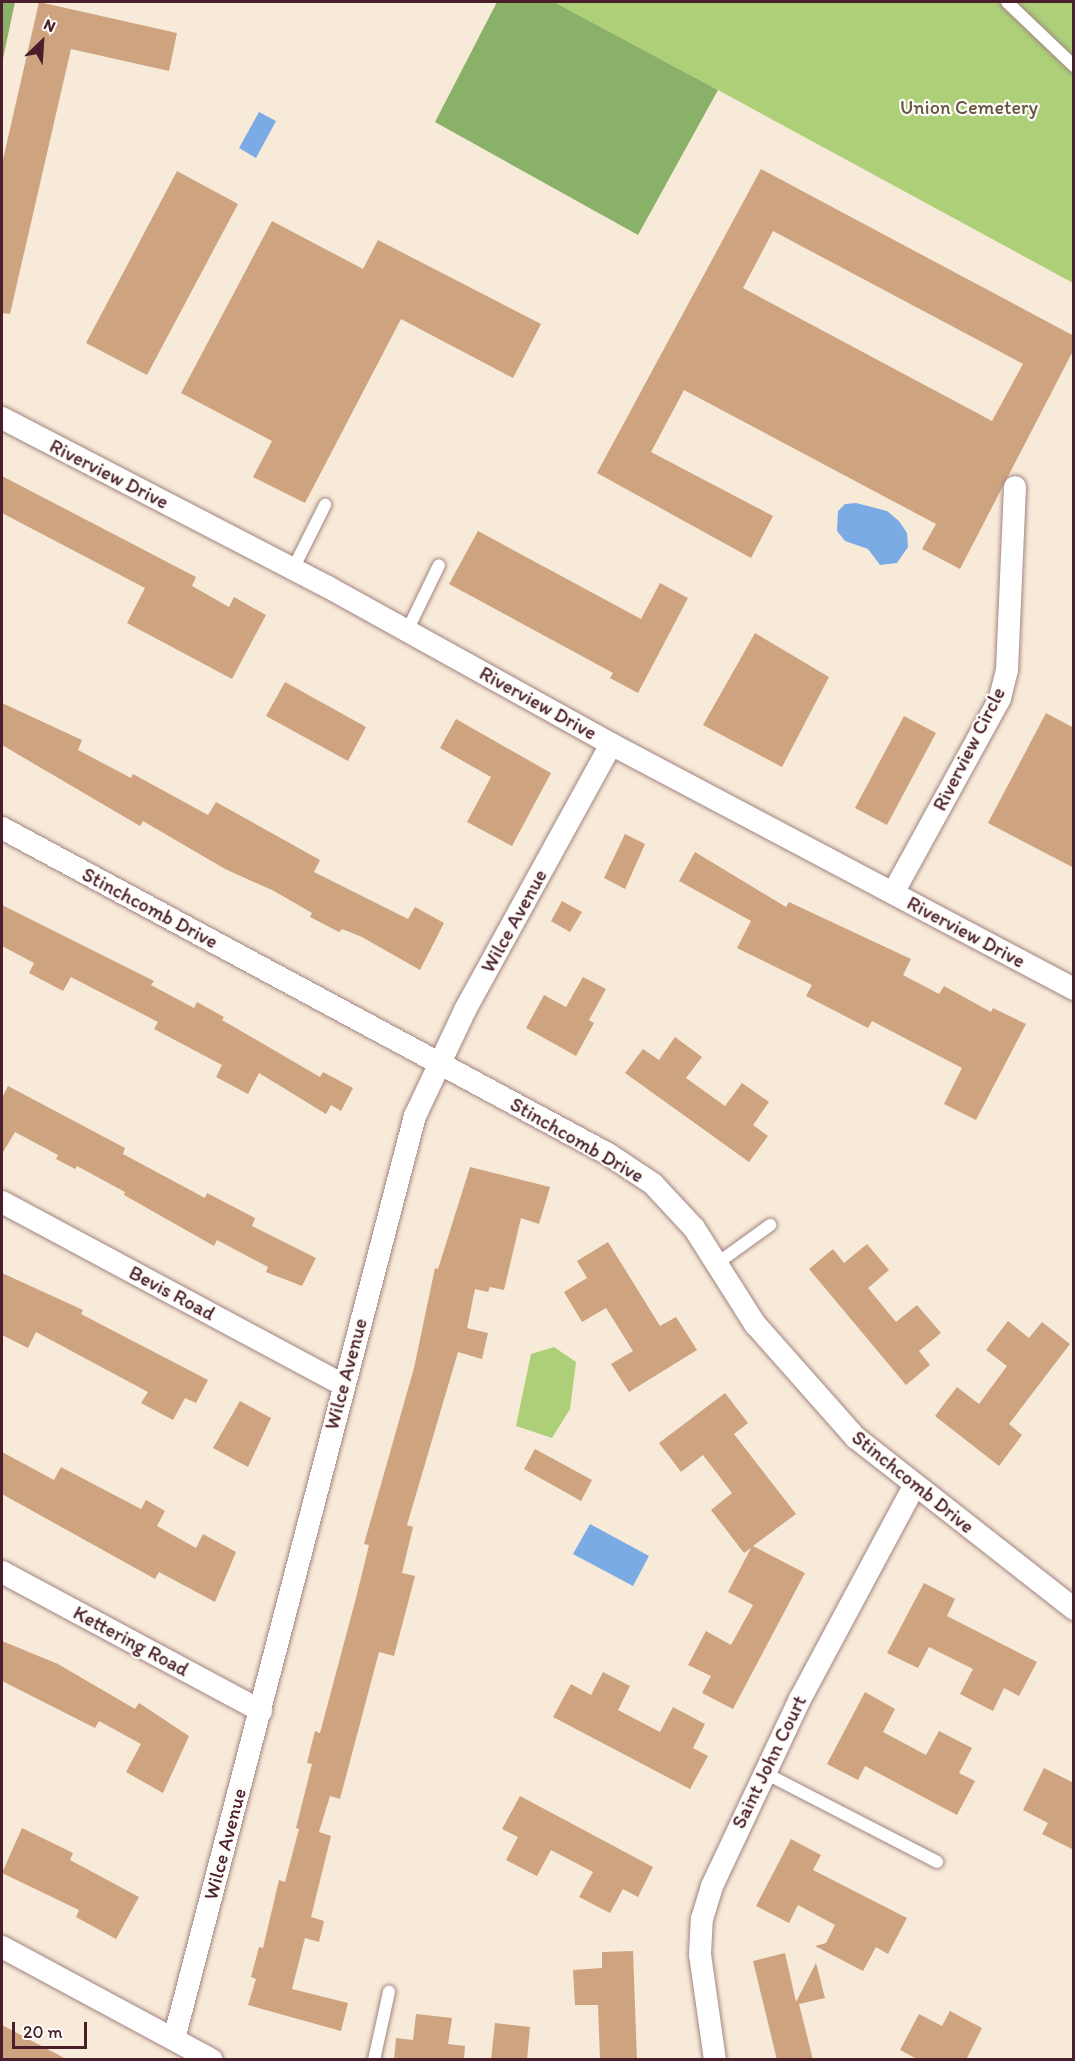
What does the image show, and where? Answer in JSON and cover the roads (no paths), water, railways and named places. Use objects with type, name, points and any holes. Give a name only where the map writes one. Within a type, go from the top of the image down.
[{"type":"street","name":"Riverview Drive","points":[[2,418],[293,569],[611,744],[1074,989]]},
{"type":"street","name":"Riverview Circle","points":[[893,893],[1000,698],[1007,670],[1015,487]]},
{"type":"street","name":"Wilce Avenue","points":[[174,2039],[415,1116],[439,1063],[611,744]]},
{"type":"street","name":"Stinchcomb Drive","points":[[2,828],[608,1154],[653,1184],[694,1228],[755,1324],[820,1401],[856,1438],[1074,1610]]},
{"type":"street","name":"Bevis Road","points":[[2,1202],[343,1385]]},
{"type":"street","name":"Saint John Court","points":[[715,2060],[700,1954],[702,1919],[725,1851],[763,1772],[914,1486]]},
{"type":"street","name":"Kettering Road","points":[[2,1572],[261,1711]]},
{"type":"street","points":[[2,1947],[212,2060]]},
{"type":"lane","points":[[1007,2],[1074,66]]},
{"type":"lane","points":[[293,569],[325,505]]},
{"type":"lane","points":[[407,631],[439,565]]},
{"type":"lane","points":[[716,1264],[770,1225]]},
{"type":"lane","points":[[763,1772],[937,1862]]},
{"type":"lane","points":[[374,2060],[389,1992]]},
{"type":"water","points":[[259,112],[276,121],[256,158],[239,148]]},
{"type":"water","points":[[856,503],[887,511],[899,521],[907,533],[908,547],[897,563],[880,565],[868,549],[845,541],[837,531],[838,511],[845,504]]},
{"type":"water","points":[[590,1524],[649,1556],[633,1586],[573,1554]]},
{"type":"park label","name":"Union Cemetery","points":[[969,107]]}]
